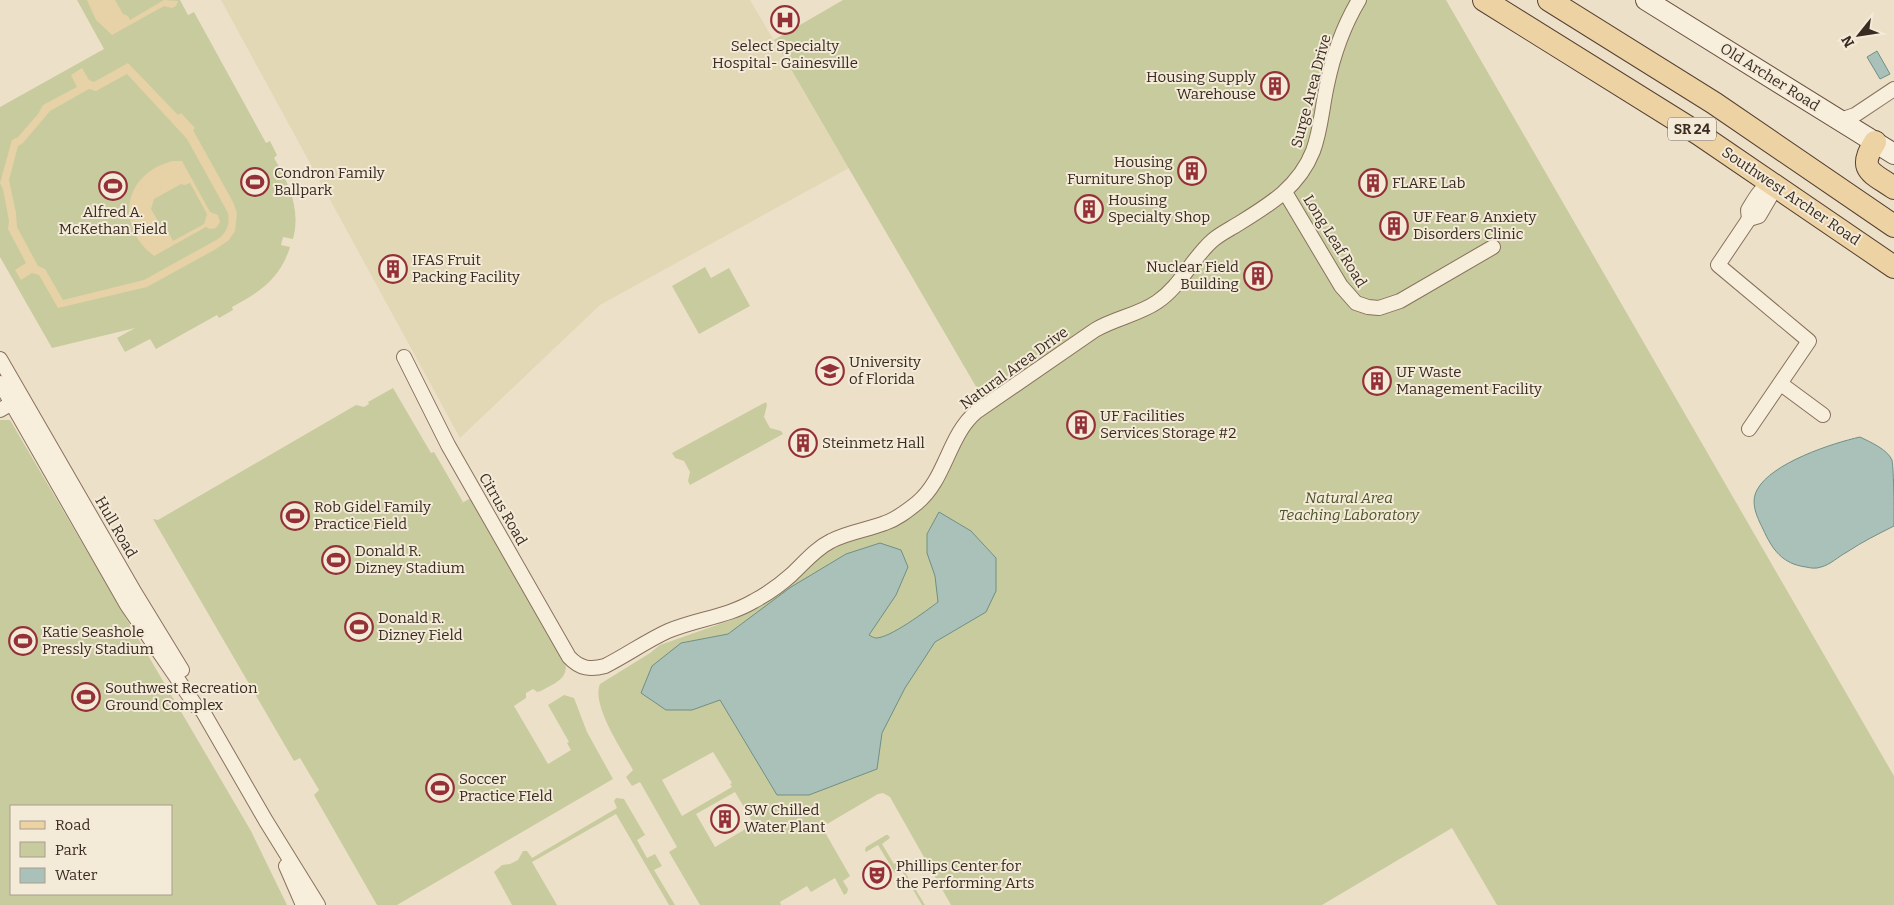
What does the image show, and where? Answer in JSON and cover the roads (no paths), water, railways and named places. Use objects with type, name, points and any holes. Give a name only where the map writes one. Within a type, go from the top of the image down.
[{"type":"main road","name":"Southwest Archer Road","points":[[1484,0],[1773,183],[1894,267]]},
{"type":"main road","name":"SR 24","points":[[1549,0],[1792,155],[1894,226]]},
{"type":"main road","points":[[1621,85],[1639,56]]},
{"type":"main road","points":[[1875,142],[1866,158],[1867,166],[1874,174],[1894,188]]},
{"type":"main road","points":[[1773,183],[1792,155]]},
{"type":"street","name":"Surge Area Drive","points":[[1195,261],[1213,240],[1269,205],[1285,192],[1301,174],[1313,151],[1331,70],[1344,31],[1359,0]]},
{"type":"street","name":"Old Archer Road","points":[[1646,0],[1894,154]]},
{"type":"street","points":[[1840,120],[1855,115],[1894,89]]},
{"type":"street","points":[[1749,429],[1809,341],[1718,265],[1750,219],[1759,216],[1773,192],[1773,183]]},
{"type":"street","name":"Long Leaf Road","points":[[1285,192],[1341,286],[1356,303],[1368,307],[1380,308],[1396,303],[1493,247]]},
{"type":"street","name":"Natural Area Drive","points":[[585,668],[596,669],[605,666],[670,630],[738,610],[781,583],[827,543],[842,536],[886,522],[902,514],[918,502],[931,487],[959,432],[972,415],[1095,330],[1138,313],[1158,302],[1172,290],[1195,261]]},
{"type":"street","name":"Citrus Road","points":[[404,357],[448,445],[567,654],[573,661],[585,668]]},
{"type":"street","name":"Hull Road","points":[[0,359],[11,403]]},
{"type":"street","name":"Hull Road","points":[[0,383],[127,605],[196,706],[202,710],[266,822],[318,905]]},
{"type":"street","points":[[1781,384],[1823,415]]},
{"type":"street","name":"Hull Road","points":[[266,822],[303,905]]},
{"type":"water","points":[[1877,51],[1890,74],[1880,79],[1867,57]]},
{"type":"water","points":[[1860,437],[1882,449],[1892,460],[1894,526],[1864,541],[1824,566],[1811,568],[1790,563],[1774,549],[1766,536],[1754,505],[1757,490],[1764,480],[1789,463],[1819,449]]},
{"type":"water","points":[[939,512],[971,531],[996,558],[996,591],[986,612],[935,642],[905,688],[882,733],[877,769],[809,795],[777,795],[720,700],[692,710],[666,710],[641,693],[652,666],[681,643],[728,634],[791,587],[846,554],[880,543],[901,550],[908,567],[896,595],[869,635],[875,638],[882,637],[899,629],[938,602],[935,576],[927,553],[927,534]]},
{"type":"place","name":"Select Specialty Hospital- Gainesville","points":[[785,20]]},
{"type":"place","name":"Housing Supply Warehouse","points":[[1275,86]]},
{"type":"place","name":"Housing Furniture Shop","points":[[1192,171]]},
{"type":"place","name":"Condron Family Ballpark","points":[[255,182]]},
{"type":"place","name":"FLARE Lab","points":[[1373,183]]},
{"type":"place","name":"Alfred A. McKethan Field","points":[[113,186]]},
{"type":"place","name":"Housing Specialty Shop","points":[[1089,209]]},
{"type":"place","name":"UF Fear & Anxiety Disorders Clinic","points":[[1394,226]]},
{"type":"place","name":"IFAS Fruit Packing Facility","points":[[393,269]]},
{"type":"place","name":"Nuclear Field Building","points":[[1258,276]]},
{"type":"place","name":"University of Florida","points":[[830,371]]},
{"type":"place","name":"UF Waste Management Facility","points":[[1377,381]]},
{"type":"place","name":"UF Facilities Services Storage #2","points":[[1081,425]]},
{"type":"place","name":"Steinmetz Hall","points":[[803,443]]},
{"type":"place","name":"Rob Gidel Family Practice Field","points":[[295,516]]},
{"type":"place","name":"Donald R. Dizney Stadium","points":[[336,560]]},
{"type":"place","name":"Donald R. Dizney Field","points":[[359,627]]},
{"type":"place","name":"Katie Seashole Pressly Stadium","points":[[23,641]]},
{"type":"place","name":"Southwest Recreation Ground Complex","points":[[86,697]]},
{"type":"place","name":"Soccer Practice FIeld","points":[[440,788]]},
{"type":"place","name":"SW Chilled Water Plant","points":[[725,819]]},
{"type":"place","name":"Phillips Center for the Performing Arts","points":[[877,875]]},
{"type":"park label","name":"Natural Area Teaching Laboratory","points":[[1349,506]]}]
